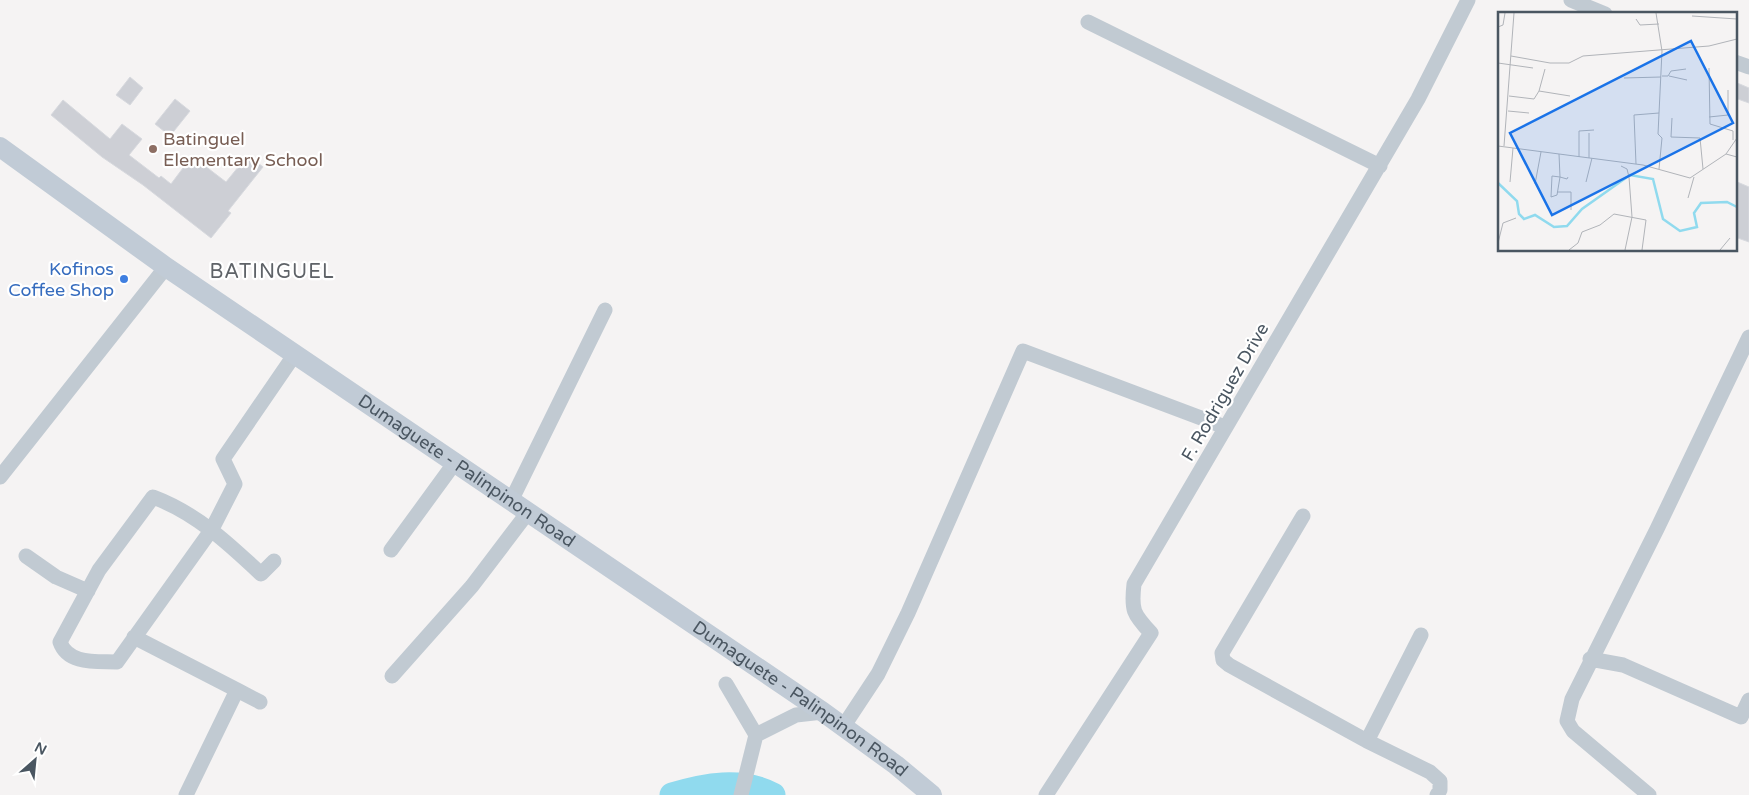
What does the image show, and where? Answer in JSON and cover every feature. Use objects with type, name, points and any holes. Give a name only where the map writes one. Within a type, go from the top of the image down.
[{"type":"main road","name":"Dumaguete - Palinpinon Road","points":[[0,147],[166,267],[512,499],[823,712],[896,764],[932,795]]},
{"type":"street","name":"F. Rodriguez Drive","points":[[1046,795],[1151,633],[1140,622],[1131,605],[1134,584],[1380,166],[1418,99],[1468,0]]},
{"type":"street","points":[[1570,0],[1600,12]]},
{"type":"street","points":[[1088,22],[1380,166]]},
{"type":"street","points":[[1736,62],[1749,67]]},
{"type":"street","points":[[0,478],[166,267]]},
{"type":"street","points":[[512,499],[605,310]]},
{"type":"street","points":[[1649,795],[1581,739],[1567,721],[1572,699],[1590,660],[1657,529],[1749,337]]},
{"type":"street","points":[[843,727],[878,674],[908,613],[939,536],[982,448],[1023,351],[1225,428]]},
{"type":"street","points":[[274,561],[261,574],[212,528],[170,503],[153,497],[99,570],[60,642],[63,650],[81,661],[117,662],[212,528],[234,484],[222,459],[295,354]]},
{"type":"street","points":[[391,550],[456,462]]},
{"type":"street","points":[[392,676],[472,586],[529,511]]},
{"type":"street","points":[[1303,516],[1222,653],[1223,660],[1367,741],[1430,772],[1440,781],[1440,790],[1437,795]]},
{"type":"street","points":[[26,556],[56,577],[88,591]]},
{"type":"street","points":[[1367,741],[1421,635]]},
{"type":"street","points":[[134,637],[260,702]]},
{"type":"street","points":[[1590,660],[1623,665],[1741,718],[1749,700]]},
{"type":"street","points":[[726,684],[756,735],[741,795]]},
{"type":"street","points":[[186,795],[237,690]]},
{"type":"street","points":[[756,735],[796,715],[823,712]]},
{"type":"building","points":[[130,77],[143,88],[130,105],[116,95]]},
{"type":"building","points":[[1736,82],[1749,88],[1749,103],[1736,98]]},
{"type":"building","points":[[175,99],[190,111],[170,136],[155,124]]},
{"type":"building","points":[[63,100],[110,139],[122,124],[142,139],[129,155],[159,178],[161,176],[171,184],[192,156],[226,182],[248,155],[263,167],[228,211],[231,213],[211,238],[143,185],[102,157],[51,115]]},
{"type":"building","points":[[1736,181],[1749,187],[1749,242],[1736,237]]},
{"type":"waterway","points":[[672,795],[697,788],[723,785],[748,786],[773,795]]},
{"type":"place","name":"Batinguel Elementary School","points":[[153,149]]},
{"type":"place","name":"Kofinos Coffee Shop","points":[[124,279]]},
{"type":"district","name":"BATINGUEL","points":[[272,271]]}]
